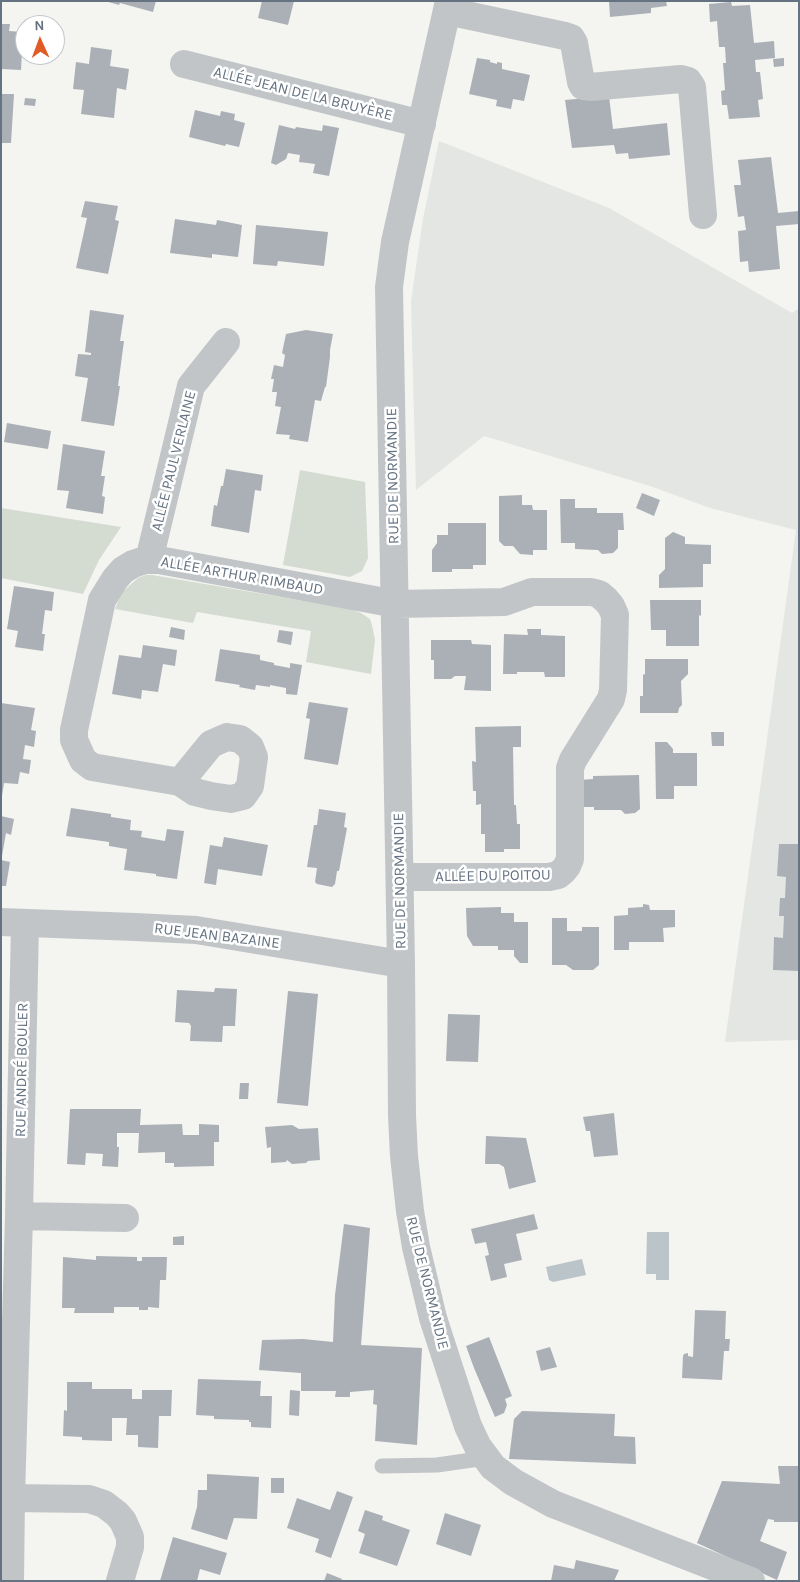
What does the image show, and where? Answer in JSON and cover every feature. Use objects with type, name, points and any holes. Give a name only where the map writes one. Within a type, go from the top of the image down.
[{"type":"street","name":"RUE DE NORMANDIE","points":[[448,6],[395,242],[389,287],[402,964],[402,1116],[404,1156],[416,1248],[433,1318],[468,1426],[478,1447],[493,1467],[512,1482],[553,1504],[751,1581]]},
{"type":"street","points":[[448,6],[571,38],[574,43],[583,86],[681,79],[688,81],[692,87],[703,215]]},
{"type":"street","name":"ALLÉE JEAN DE LA BRUYÈRE","points":[[184,64],[422,124]]},
{"type":"street","name":"ALLÉE PAUL VERLAINE","points":[[149,560],[191,386],[226,342]]},
{"type":"street","name":"ALLÉE ARTHUR RIMBAUD","points":[[180,782],[92,767],[83,760],[74,740],[74,730],[102,600],[123,570],[133,564],[149,560],[159,560],[396,604]]},
{"type":"street","name":"ALLÉE DU POITOU","points":[[396,604],[504,602],[532,592],[592,592],[599,594],[612,606],[615,615],[613,690],[611,699],[572,760],[570,768],[570,859],[563,871],[558,875],[549,877],[400,878]]},
{"type":"street","name":"RUE JEAN BAZAINE","points":[[13,923],[196,930],[402,964]]},
{"type":"street","name":"RUE ANDRÉ BOULER","points":[[10,1581],[19,1216],[13,923]]},
{"type":"street","points":[[19,1216],[125,1218]]},
{"type":"street","points":[[11,1498],[89,1499],[104,1504],[117,1514],[130,1537],[130,1547],[120,1581]]},
{"type":"lane","points":[[382,1466],[437,1464],[486,1458]]},
{"type":"shaded area","points":[[439,141],[609,208],[792,313],[799,308],[799,1040],[725,1042],[796,530],[710,508],[650,486],[484,436],[416,490],[411,301],[423,219]]},
{"type":"shaded area","points":[[300,470],[365,482],[368,558],[362,571],[350,577],[283,565]]},
{"type":"shaded area","points":[[1,508],[121,527],[99,560],[83,594],[1,578]]},
{"type":"shaded area","points":[[146,575],[351,609],[361,613],[370,619],[375,640],[371,674],[306,662],[311,631],[197,612],[193,623],[115,609],[121,593],[138,578]]},
{"type":"shaded area","points":[[647,1232],[669,1232],[669,1280],[656,1280],[656,1274],[646,1274]]},
{"type":"shaded area","points":[[582,1259],[586,1275],[553,1282],[549,1280],[546,1267]]},
{"type":"building","points":[[105,1],[156,1],[153,12]]},
{"type":"building","points":[[262,1],[294,1],[288,25],[258,18]]},
{"type":"building","points":[[609,1],[666,1],[667,6],[651,8],[651,13],[610,17]]},
{"type":"building","points":[[731,2],[732,6],[750,5],[754,43],[774,41],[775,58],[755,60],[756,72],[760,72],[763,99],[758,100],[760,117],[729,119],[727,105],[722,105],[721,91],[725,90],[723,63],[726,63],[725,47],[719,47],[717,21],[710,22],[709,4]]},
{"type":"building","points":[[1,24],[10,24],[9,31],[15,31],[15,65],[21,65],[21,70],[1,69]]},
{"type":"building","points":[[91,47],[112,50],[110,66],[129,69],[126,90],[117,88],[114,118],[81,114],[84,90],[73,89],[76,62],[89,64]]},
{"type":"building","points":[[477,58],[490,60],[490,62],[497,64],[497,62],[502,63],[502,69],[530,75],[524,101],[513,99],[511,109],[496,106],[497,100],[469,94]]},
{"type":"building","points":[[784,58],[784,66],[774,67],[773,59]]},
{"type":"building","points":[[1,94],[14,94],[11,143],[1,143]]},
{"type":"building","points":[[609,96],[613,129],[667,123],[670,155],[629,159],[628,153],[616,154],[614,145],[572,148],[565,100]]},
{"type":"building","points":[[25,98],[36,99],[35,106],[24,105]]},
{"type":"building","points":[[195,110],[220,116],[221,111],[235,114],[234,120],[245,123],[239,147],[226,144],[225,146],[189,137]]},
{"type":"building","points":[[279,125],[295,129],[296,127],[322,131],[323,125],[339,128],[329,176],[313,173],[315,164],[299,162],[300,155],[288,153],[286,159],[276,165],[271,163]]},
{"type":"building","points":[[771,157],[778,213],[799,211],[799,224],[776,226],[780,269],[749,272],[748,261],[740,262],[738,231],[746,230],[744,216],[738,217],[734,185],[741,185],[738,160]]},
{"type":"building","points":[[85,201],[118,206],[115,220],[119,221],[108,274],[76,268],[87,218],[81,217]]},
{"type":"building","points":[[175,219],[216,225],[217,220],[242,225],[238,257],[212,254],[212,258],[170,253]]},
{"type":"building","points":[[256,225],[328,232],[324,266],[278,261],[277,266],[253,264]]},
{"type":"building","points":[[90,310],[124,315],[120,341],[124,341],[118,386],[120,386],[114,426],[81,421],[88,378],[75,376],[78,354],[91,355],[91,353],[85,352]]},
{"type":"building","points":[[306,330],[333,334],[326,387],[321,401],[315,400],[308,442],[289,439],[290,435],[276,434],[281,407],[275,406],[277,392],[272,392],[274,379],[271,379],[274,365],[283,367],[285,355],[282,353],[286,334]]},
{"type":"building","points":[[7,423],[51,431],[48,449],[4,442]]},
{"type":"building","points":[[63,444],[105,451],[101,476],[105,476],[102,496],[105,497],[103,514],[66,508],[69,491],[57,490]]},
{"type":"building","points":[[226,469],[263,475],[261,491],[255,490],[249,533],[211,526],[214,505],[217,506]]},
{"type":"building","points":[[642,493],[660,500],[654,516],[636,508]]},
{"type":"building","points":[[522,495],[522,505],[532,505],[533,510],[547,510],[547,550],[533,550],[533,555],[520,554],[513,546],[504,546],[499,541],[499,496]]},
{"type":"building","points":[[560,499],[575,499],[575,508],[597,508],[597,513],[623,513],[624,530],[618,530],[618,548],[613,553],[602,554],[598,550],[575,549],[575,543],[561,543]]},
{"type":"building","points":[[448,523],[486,523],[486,565],[473,565],[473,569],[452,569],[452,572],[432,572],[432,550],[437,543],[437,535],[448,535]]},
{"type":"building","points":[[673,532],[685,537],[685,544],[711,545],[711,564],[703,564],[703,587],[659,588],[659,575],[665,569],[665,538]]},
{"type":"building","points":[[14,586],[54,592],[52,611],[45,610],[42,634],[45,634],[43,651],[15,647],[18,631],[7,629]]},
{"type":"building","points":[[650,600],[701,600],[699,646],[666,646],[666,630],[651,630]]},
{"type":"building","points":[[171,627],[185,630],[184,640],[169,637]]},
{"type":"building","points":[[527,629],[541,629],[541,635],[565,636],[565,677],[545,677],[544,672],[503,674],[504,634],[528,635]]},
{"type":"building","points":[[279,630],[293,632],[291,645],[277,642]]},
{"type":"building","points":[[431,640],[471,640],[472,644],[491,645],[491,691],[464,690],[466,676],[455,676],[451,679],[434,679],[434,660],[431,660]]},
{"type":"building","points":[[143,645],[177,650],[175,666],[163,664],[158,692],[142,690],[141,699],[112,694],[119,655],[141,658]]},
{"type":"building","points":[[220,649],[260,655],[260,660],[274,663],[274,665],[290,668],[290,663],[302,665],[297,695],[286,694],[286,688],[270,685],[270,687],[256,685],[255,690],[239,687],[240,685],[215,681]]},
{"type":"building","points":[[645,659],[688,659],[688,674],[681,681],[682,705],[678,713],[640,713],[640,696],[643,696]]},
{"type":"building","points":[[309,702],[348,708],[338,765],[304,759],[310,719],[306,718]]},
{"type":"building","points":[[1,703],[35,708],[31,730],[36,731],[34,747],[25,745],[23,759],[31,760],[29,774],[20,772],[18,784],[4,783],[2,796]]},
{"type":"building","points":[[521,726],[521,747],[513,747],[514,805],[516,805],[517,824],[520,824],[520,849],[504,849],[504,852],[485,852],[485,834],[481,834],[481,804],[476,805],[476,791],[473,791],[472,761],[476,762],[475,727]]},
{"type":"building","points":[[711,732],[724,732],[724,746],[712,746]]},
{"type":"building","points":[[655,742],[667,742],[673,749],[673,753],[697,753],[697,786],[674,786],[674,799],[656,799]]},
{"type":"building","points":[[639,775],[640,809],[635,813],[625,814],[621,810],[594,810],[594,807],[579,807],[579,780],[593,779],[593,776]]},
{"type":"building","points":[[71,808],[111,814],[111,817],[131,820],[130,830],[142,831],[141,837],[165,841],[167,829],[184,831],[177,879],[124,870],[127,849],[109,846],[109,842],[66,836]]},
{"type":"building","points":[[319,809],[346,813],[344,827],[347,828],[339,871],[337,871],[335,884],[332,887],[317,884],[315,882],[317,868],[307,867],[314,825],[317,825]]},
{"type":"building","points":[[1,816],[14,819],[11,835],[6,833],[2,856]]},
{"type":"building","points":[[224,837],[268,845],[262,876],[218,869],[216,885],[204,883],[210,845],[222,847]]},
{"type":"building","points":[[779,844],[799,844],[799,971],[773,970],[774,937],[783,938],[784,916],[779,916],[780,898],[785,898],[786,877],[777,876]]},
{"type":"building","points":[[1,860],[10,862],[6,886],[1,886]]},
{"type":"building","points":[[643,904],[649,905],[650,910],[675,910],[675,927],[663,928],[664,942],[629,942],[629,950],[614,950],[614,916],[628,915],[628,908],[643,907]]},
{"type":"building","points":[[501,907],[501,913],[514,913],[514,922],[528,922],[528,963],[520,963],[514,956],[514,950],[498,950],[498,946],[473,946],[467,936],[466,908]]},
{"type":"building","points":[[552,918],[567,918],[567,931],[582,931],[582,927],[599,927],[599,965],[593,970],[573,970],[566,965],[552,965]]},
{"type":"building","points":[[215,988],[237,989],[235,1026],[223,1026],[222,1042],[190,1041],[191,1026],[189,1023],[175,1022],[177,990],[214,992]]},
{"type":"building","points":[[288,991],[318,994],[308,1106],[277,1103]]},
{"type":"building","points":[[448,1014],[480,1015],[478,1062],[446,1061]]},
{"type":"building","points":[[240,1083],[249,1083],[248,1099],[239,1099]]},
{"type":"building","points":[[70,1109],[141,1109],[140,1125],[182,1124],[183,1135],[199,1135],[199,1124],[219,1125],[219,1142],[214,1142],[214,1166],[174,1167],[174,1163],[165,1163],[165,1152],[138,1153],[139,1133],[117,1133],[117,1147],[119,1147],[118,1167],[102,1166],[103,1154],[86,1153],[85,1165],[67,1164]]},
{"type":"building","points":[[614,1113],[618,1155],[594,1157],[590,1131],[586,1131],[583,1117]]},
{"type":"building","points":[[292,1125],[299,1129],[318,1128],[320,1160],[292,1164],[287,1160],[286,1162],[271,1163],[271,1147],[267,1148],[265,1127]]},
{"type":"building","points":[[486,1136],[526,1138],[536,1182],[509,1189],[504,1167],[499,1164],[485,1164]]},
{"type":"building","points":[[534,1214],[538,1229],[516,1234],[522,1260],[504,1264],[507,1277],[491,1281],[485,1256],[489,1255],[486,1242],[475,1244],[471,1229]]},
{"type":"building","points":[[344,1224],[370,1228],[361,1345],[422,1348],[417,1445],[375,1441],[377,1405],[373,1404],[374,1390],[350,1392],[350,1397],[335,1397],[336,1391],[301,1391],[301,1373],[259,1370],[262,1340],[303,1339],[333,1342],[335,1295]]},
{"type":"building","points":[[184,1236],[184,1245],[173,1245],[173,1237]]},
{"type":"building","points":[[96,1256],[137,1257],[137,1261],[142,1261],[142,1257],[167,1257],[166,1280],[160,1280],[159,1308],[148,1307],[148,1310],[139,1310],[139,1307],[114,1307],[114,1313],[74,1313],[75,1308],[62,1308],[63,1257],[96,1260]]},
{"type":"building","points":[[695,1310],[726,1311],[725,1339],[730,1339],[729,1351],[724,1351],[722,1380],[682,1378],[684,1354],[688,1353],[688,1356],[693,1357]]},
{"type":"building","points":[[489,1337],[512,1396],[505,1399],[507,1405],[504,1413],[495,1417],[466,1346]]},
{"type":"building","points":[[550,1347],[557,1367],[541,1371],[536,1351]]},
{"type":"building","points":[[198,1379],[261,1381],[260,1396],[272,1396],[271,1428],[251,1427],[249,1420],[214,1419],[214,1416],[196,1415]]},
{"type":"building","points":[[67,1382],[92,1382],[92,1389],[132,1389],[132,1399],[142,1399],[142,1390],[172,1390],[171,1416],[159,1416],[158,1448],[138,1447],[138,1435],[126,1435],[127,1418],[112,1418],[112,1441],[82,1440],[82,1437],[63,1436],[64,1410],[67,1411]]},
{"type":"building","points":[[290,1390],[300,1391],[299,1416],[289,1415]]},
{"type":"building","points":[[522,1411],[615,1414],[614,1436],[635,1437],[636,1464],[509,1459],[514,1419]]},
{"type":"building","points":[[778,1466],[799,1466],[799,1522],[774,1522],[774,1520],[768,1519],[760,1541],[787,1552],[777,1580],[697,1543],[722,1481],[780,1484]]},
{"type":"building","points":[[207,1474],[259,1477],[257,1519],[234,1518],[227,1540],[191,1529],[197,1507],[198,1490],[207,1490]]},
{"type":"building","points":[[271,1478],[284,1478],[284,1493],[271,1493]]},
{"type":"building","points":[[337,1491],[353,1497],[331,1558],[315,1552],[319,1539],[287,1528],[297,1498],[330,1510]]},
{"type":"building","points":[[365,1510],[383,1516],[382,1520],[410,1530],[397,1566],[359,1553],[365,1534],[358,1531]]},
{"type":"building","points":[[445,1513],[481,1525],[471,1556],[436,1544]]},
{"type":"building","points":[[173,1537],[227,1553],[220,1575],[200,1569],[197,1581],[160,1581]]},
{"type":"building","points":[[576,1560],[619,1570],[614,1581],[551,1581],[554,1565],[574,1569]]},
{"type":"building","points":[[327,1573],[342,1579],[341,1581],[324,1581]]}]
